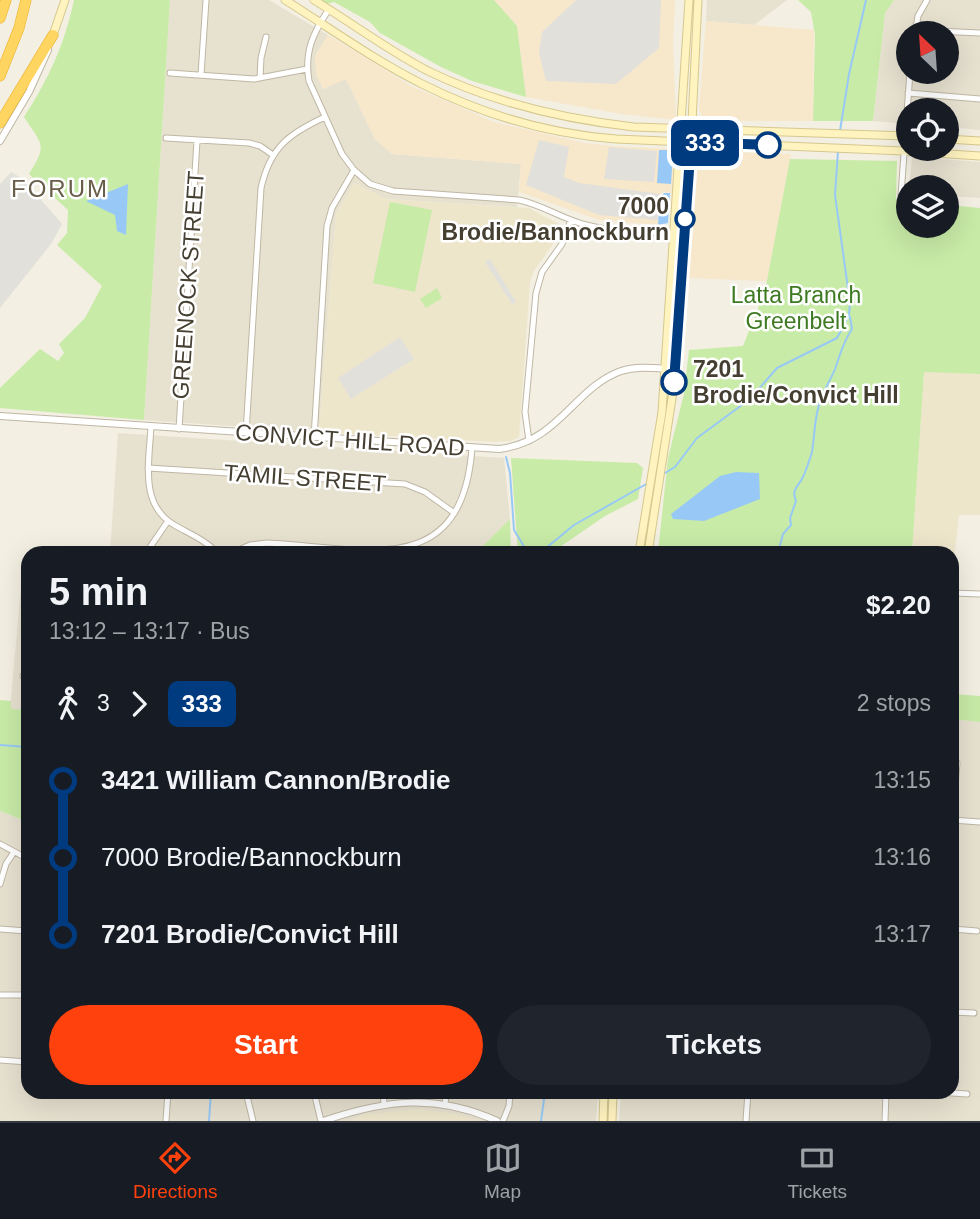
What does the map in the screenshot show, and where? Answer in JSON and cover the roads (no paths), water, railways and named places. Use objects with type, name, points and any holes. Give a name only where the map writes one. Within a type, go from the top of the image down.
[{"type":"highway","points":[[0,18],[6,0]]},
{"type":"highway","points":[[0,76],[19,28],[26,0]]},
{"type":"highway","points":[[0,122],[53,35]]},
{"type":"main road","points":[[53,35],[65,0]]},
{"type":"main road","points":[[285,0],[420,83],[492,113],[538,127],[589,137],[896,151]]},
{"type":"main road","points":[[314,0],[427,70],[497,99],[542,112],[634,127],[896,136]]},
{"type":"main road","points":[[649,546],[653,495],[675,369],[681,141],[689,0]]},
{"type":"main road","points":[[662,438],[679,234],[691,142],[698,0]]},
{"type":"main road","points":[[420,83],[427,70]]},
{"type":"main road","points":[[538,127],[542,112]]},
{"type":"main road","points":[[693,112],[709,129]]},
{"type":"main road","points":[[780,131],[781,146]]},
{"type":"main road","points":[[959,140],[980,142]]},
{"type":"main road","points":[[959,155],[980,156]]},
{"type":"main road","points":[[641,546],[653,495]]},
{"type":"main road","points":[[603,1121],[604,1099]]},
{"type":"main road","points":[[611,1121],[613,1099]]},
{"type":"street","points":[[201,75],[206,0]]},
{"type":"street","points":[[917,21],[927,0]]},
{"type":"street","points":[[329,9],[309,47],[307,69],[310,86],[339,148],[354,170],[370,184],[384,189],[519,200],[571,220],[605,229],[679,234]]},
{"type":"street","points":[[959,33],[980,33]]},
{"type":"street","points":[[0,141],[38,74],[53,35]]},
{"type":"street","points":[[260,78],[262,49],[266,37]]},
{"type":"street","points":[[170,74],[260,78],[307,69]]},
{"type":"street","points":[[908,98],[909,84]]},
{"type":"street","points":[[908,93],[980,99]]},
{"type":"street","points":[[246,433],[261,188],[265,171],[273,155],[290,135],[325,117]]},
{"type":"street","points":[[166,138],[249,143],[260,146],[273,155]]},
{"type":"street","name":"GREENOCK STREET","points":[[179,429],[197,141]]},
{"type":"street","points":[[314,438],[327,226],[332,208],[354,170]]},
{"type":"street","points":[[529,441],[526,412],[536,293],[542,272],[562,244],[571,220]]},
{"type":"street","name":"CONVICT HILL ROAD","points":[[0,416],[499,449],[529,441],[544,432],[612,375],[633,368],[675,369]]},
{"type":"street","points":[[151,427],[148,468],[151,499],[168,522],[210,546]]},
{"type":"street","points":[[409,546],[431,537],[453,512],[467,486],[472,448]]},
{"type":"street","name":"TAMIL STREET","points":[[148,468],[405,484],[425,492],[453,512]]},
{"type":"street","points":[[151,546],[168,522]]},
{"type":"street","points":[[248,546],[267,543],[315,546]]},
{"type":"street","points":[[959,593],[980,594]]},
{"type":"street","points":[[959,821],[980,822]]},
{"type":"street","points":[[0,844],[21,856]]},
{"type":"street","points":[[0,884],[6,864],[14,852]]},
{"type":"street","points":[[0,929],[21,931]]},
{"type":"street","points":[[959,930],[977,931]]},
{"type":"street","points":[[0,995],[21,995]]},
{"type":"street","points":[[959,1012],[974,1013]]},
{"type":"street","points":[[0,1060],[21,1062]]},
{"type":"street","points":[[959,1093],[967,1094]]},
{"type":"street","points":[[166,1121],[168,1099]]},
{"type":"street","points":[[248,1099],[253,1121]]},
{"type":"street","points":[[316,1099],[322,1121],[384,1104],[416,1101],[445,1104],[497,1121]]},
{"type":"street","points":[[384,1099],[384,1104]]},
{"type":"street","points":[[445,1099],[445,1104]]},
{"type":"street","points":[[503,1121],[510,1099]]},
{"type":"street","points":[[746,1121],[748,1099]]},
{"type":"street","points":[[885,1121],[886,1099]]},
{"type":"water","points":[[659,150],[670,150],[673,153],[671,184],[657,183]]},
{"type":"water","points":[[128,184],[126,235],[117,231],[115,215],[86,201]]},
{"type":"water","points":[[664,193],[670,193],[668,223],[658,225],[660,197]]},
{"type":"water","points":[[736,472],[759,473],[760,499],[704,521],[673,519],[671,514],[720,476]]},
{"type":"waterway","points":[[840,131],[849,74],[866,0]]},
{"type":"waterway","points":[[665,473],[675,467],[697,438],[750,399],[777,368],[837,338],[849,315],[850,303],[835,195],[838,151]]},
{"type":"waterway","points":[[780,546],[783,534],[791,525],[790,518],[796,501],[795,491],[812,452],[819,405],[852,329],[850,317]]},
{"type":"waterway","points":[[506,457],[510,473],[514,530],[524,546]]},
{"type":"waterway","points":[[548,546],[574,525],[648,483]]},
{"type":"waterway","points":[[0,745],[21,746]]},
{"type":"waterway","points":[[209,1121],[211,1099]]},
{"type":"waterway","points":[[541,1121],[544,1099]]},
{"type":"place","name":"7000 Brodie/Bannockburn","points":[[685,219]]},
{"type":"place","name":"7201 Brodie/Convict Hill","points":[[674,382]]},
{"type":"district","name":"FORUM","points":[[60,188]]},
{"type":"park label","name":"Latta Branch Greenbelt","points":[[796,308]]}]
